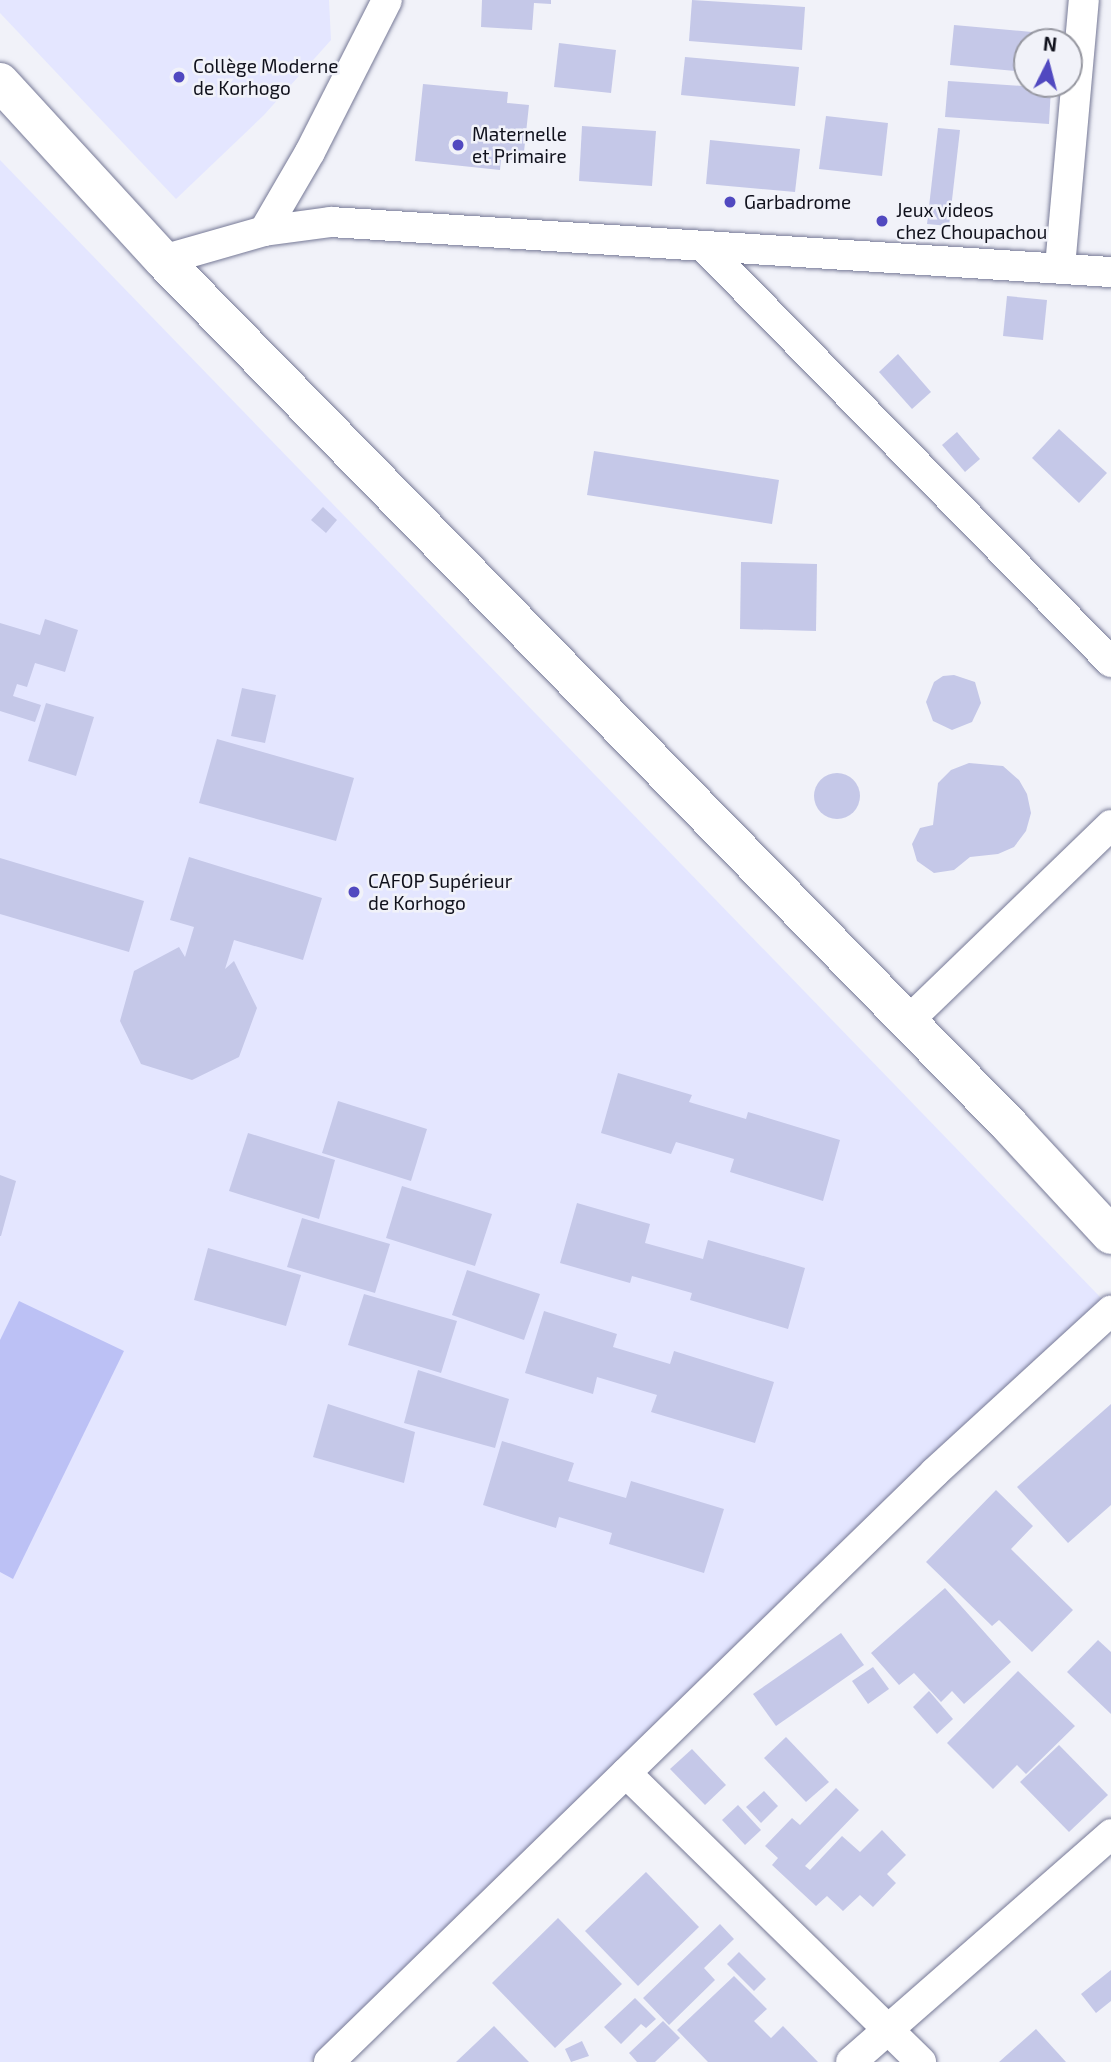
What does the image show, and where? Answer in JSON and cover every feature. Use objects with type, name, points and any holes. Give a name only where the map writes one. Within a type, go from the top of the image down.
[{"type":"main road","points":[[0,82],[163,260],[906,1023],[1011,1127],[1111,1235]]},
{"type":"street","points":[[264,231],[322,129],[387,0]]},
{"type":"street","points":[[1060,267],[1084,0]]},
{"type":"street","points":[[163,260],[264,231],[331,222],[1111,272]]},
{"type":"street","points":[[705,248],[1111,662]]},
{"type":"street","points":[[906,1023],[1111,825]]},
{"type":"street","points":[[329,2062],[935,1472],[1111,1311]]},
{"type":"street","points":[[626,1773],[921,2062]]},
{"type":"street","points":[[851,2062],[1111,1834]]},
{"type":"shaded area","name":"Collège Moderne de Korhogo","points":[[0,0],[329,0],[331,40],[264,115],[176,199],[0,13]]},
{"type":"shaded area","name":"CAFOP Supérieur de Korhogo","points":[[0,160],[1103,1300],[310,2062],[0,2062]]},
{"type":"shaded area","points":[[19,1301],[124,1351],[13,1579],[0,1572],[0,1340]]},
{"type":"building","points":[[482,0],[551,0],[551,4],[534,3],[532,30],[481,27]]},
{"type":"building","points":[[692,0],[805,7],[802,50],[689,41]]},
{"type":"building","points":[[954,25],[1013,30],[1013,71],[950,65]]},
{"type":"building","points":[[559,43],[616,50],[611,93],[554,87]]},
{"type":"building","points":[[685,57],[799,67],[795,106],[681,95]]},
{"type":"building","points":[[948,81],[1013,85],[1013,98],[1050,98],[1049,124],[945,117]]},
{"type":"building","points":[[423,84],[508,92],[507,103],[529,105],[523,161],[501,159],[500,170],[415,161]]},
{"type":"building","points":[[826,116],[888,123],[882,176],[819,169]]},
{"type":"building","points":[[582,126],[656,131],[652,186],[579,181]]},
{"type":"building","points":[[938,128],[960,130],[949,226],[927,224]]},
{"type":"building","points":[[710,140],[800,149],[795,192],[706,184]]},
{"type":"building","points":[[1007,296],[1047,300],[1043,340],[1003,336]]},
{"type":"building","points":[[898,354],[931,392],[912,409],[879,372]]},
{"type":"building","points":[[1059,429],[1107,473],[1079,503],[1032,458]]},
{"type":"building","points":[[957,432],[980,459],[965,472],[942,445]]},
{"type":"building","points":[[594,451],[779,480],[772,524],[587,495]]},
{"type":"building","points":[[323,507],[337,520],[326,533],[311,520]]},
{"type":"building","points":[[741,562],[817,564],[816,631],[740,629]]},
{"type":"building","points":[[45,619],[78,630],[65,672],[35,663],[27,687],[17,684],[13,696],[41,705],[35,722],[0,711],[0,623],[40,635]]},
{"type":"building","points":[[954,675],[975,682],[981,703],[972,722],[952,730],[933,721],[926,702],[934,682],[943,676]]},
{"type":"building","points":[[242,688],[276,695],[265,743],[231,736]]},
{"type":"building","points":[[46,703],[94,717],[76,776],[28,761]]},
{"type":"building","points":[[217,739],[354,778],[336,841],[199,803]]},
{"type":"building","points":[[969,763],[1003,766],[1019,780],[1027,794],[1031,813],[1026,831],[1014,847],[998,854],[970,857],[954,870],[934,873],[917,861],[912,844],[920,828],[933,825],[938,783],[951,770]]},
{"type":"building","points":[[837,773],[853,780],[860,796],[853,812],[837,819],[821,812],[814,796],[821,780]]},
{"type":"building","points":[[189,857],[322,898],[303,960],[234,940],[225,969],[234,961],[257,1008],[239,1057],[192,1080],[141,1064],[120,1021],[134,971],[179,947],[185,957],[194,927],[170,920]]},
{"type":"building","points":[[0,858],[144,901],[129,952],[0,914]]},
{"type":"building","points":[[618,1073],[692,1095],[689,1102],[746,1119],[748,1112],[840,1140],[823,1201],[730,1172],[734,1159],[676,1142],[671,1154],[601,1133]]},
{"type":"building","points":[[338,1101],[427,1129],[411,1181],[322,1153]]},
{"type":"building","points":[[248,1133],[335,1160],[319,1219],[229,1191]]},
{"type":"building","points":[[0,1175],[16,1181],[1,1236],[0,1236]]},
{"type":"building","points":[[402,1186],[492,1214],[475,1266],[386,1238]]},
{"type":"building","points":[[577,1203],[650,1224],[645,1243],[703,1259],[708,1240],[805,1268],[788,1329],[690,1300],[692,1293],[632,1276],[630,1283],[560,1263]]},
{"type":"building","points":[[302,1218],[390,1244],[375,1293],[287,1267]]},
{"type":"building","points":[[208,1248],[301,1275],[286,1326],[194,1300]]},
{"type":"building","points":[[467,1270],[540,1294],[524,1340],[452,1315]]},
{"type":"building","points":[[364,1294],[457,1321],[441,1373],[348,1345]]},
{"type":"building","points":[[544,1311],[617,1334],[613,1347],[670,1364],[674,1351],[774,1382],[755,1443],[651,1412],[657,1395],[597,1377],[593,1394],[525,1373]]},
{"type":"building","points":[[418,1370],[509,1399],[495,1448],[404,1423]]},
{"type":"building","points":[[328,1404],[415,1432],[404,1483],[313,1457]]},
{"type":"building","points":[[1111,1404],[1111,1505],[1068,1543],[1017,1487]]},
{"type":"building","points":[[502,1441],[574,1463],[568,1481],[626,1498],[631,1481],[724,1509],[704,1573],[609,1544],[612,1533],[559,1517],[556,1528],[483,1505]]},
{"type":"building","points":[[996,1490],[1033,1526],[1011,1549],[1073,1610],[1032,1652],[999,1620],[992,1626],[926,1562]]},
{"type":"building","points":[[945,1588],[1011,1662],[964,1704],[952,1691],[941,1702],[914,1673],[899,1685],[871,1653]]},
{"type":"building","points":[[841,1633],[864,1665],[776,1726],[753,1694]]},
{"type":"building","points":[[1098,1640],[1111,1652],[1111,1714],[1067,1672]]},
{"type":"building","points":[[873,1667],[889,1689],[868,1704],[852,1681]]},
{"type":"building","points":[[1018,1671],[1075,1726],[1026,1774],[1017,1765],[993,1789],[947,1743]]},
{"type":"building","points":[[929,1691],[953,1719],[937,1734],[913,1707]]},
{"type":"building","points":[[786,1737],[829,1782],[806,1802],[764,1758]]},
{"type":"building","points":[[1059,1745],[1108,1795],[1069,1832],[1020,1782]]},
{"type":"building","points":[[692,1749],[726,1785],[705,1805],[670,1769]]},
{"type":"building","points":[[836,1788],[859,1810],[805,1866],[810,1870],[842,1836],[860,1852],[882,1830],[906,1855],[887,1874],[896,1883],[873,1907],[860,1895],[843,1911],[827,1896],[816,1906],[772,1865],[778,1858],[765,1846],[792,1818],[800,1825]]},
{"type":"building","points":[[764,1791],[778,1806],[761,1823],[746,1807]]},
{"type":"building","points":[[738,1805],[761,1830],[745,1845],[722,1820]]},
{"type":"building","points":[[646,1872],[699,1927],[638,1986],[585,1931]]},
{"type":"building","points":[[558,1918],[622,1984],[555,2048],[492,1983]]},
{"type":"building","points":[[720,1924],[734,1939],[704,1968],[715,1980],[669,2025],[643,1998]]},
{"type":"building","points":[[739,1952],[766,1979],[754,1991],[727,1964]]},
{"type":"building","points":[[1111,1970],[1111,2001],[1096,2013],[1081,1994]]},
{"type":"building","points":[[734,1976],[767,2009],[754,2021],[771,2038],[783,2026],[818,2062],[708,2062],[677,2030]]},
{"type":"building","points":[[635,1998],[656,2019],[646,2028],[641,2024],[621,2044],[604,2027]]},
{"type":"building","points":[[663,2021],[680,2038],[655,2062],[637,2062],[629,2053]]},
{"type":"building","points":[[494,2026],[529,2062],[456,2062]]},
{"type":"building","points":[[1036,2029],[1066,2062],[999,2062]]},
{"type":"building","points":[[582,2041],[589,2056],[571,2062],[565,2049]]},
{"type":"place","name":"Collège Moderne de Korhogo","points":[[179,77]]},
{"type":"place","name":"Maternelle et Primaire","points":[[458,145]]},
{"type":"place","name":"Garbadrome","points":[[730,202]]},
{"type":"place","name":"Jeux videos chez Choupachou","points":[[882,221]]},
{"type":"place","name":"CAFOP Supérieur de Korhogo","points":[[354,892]]}]
